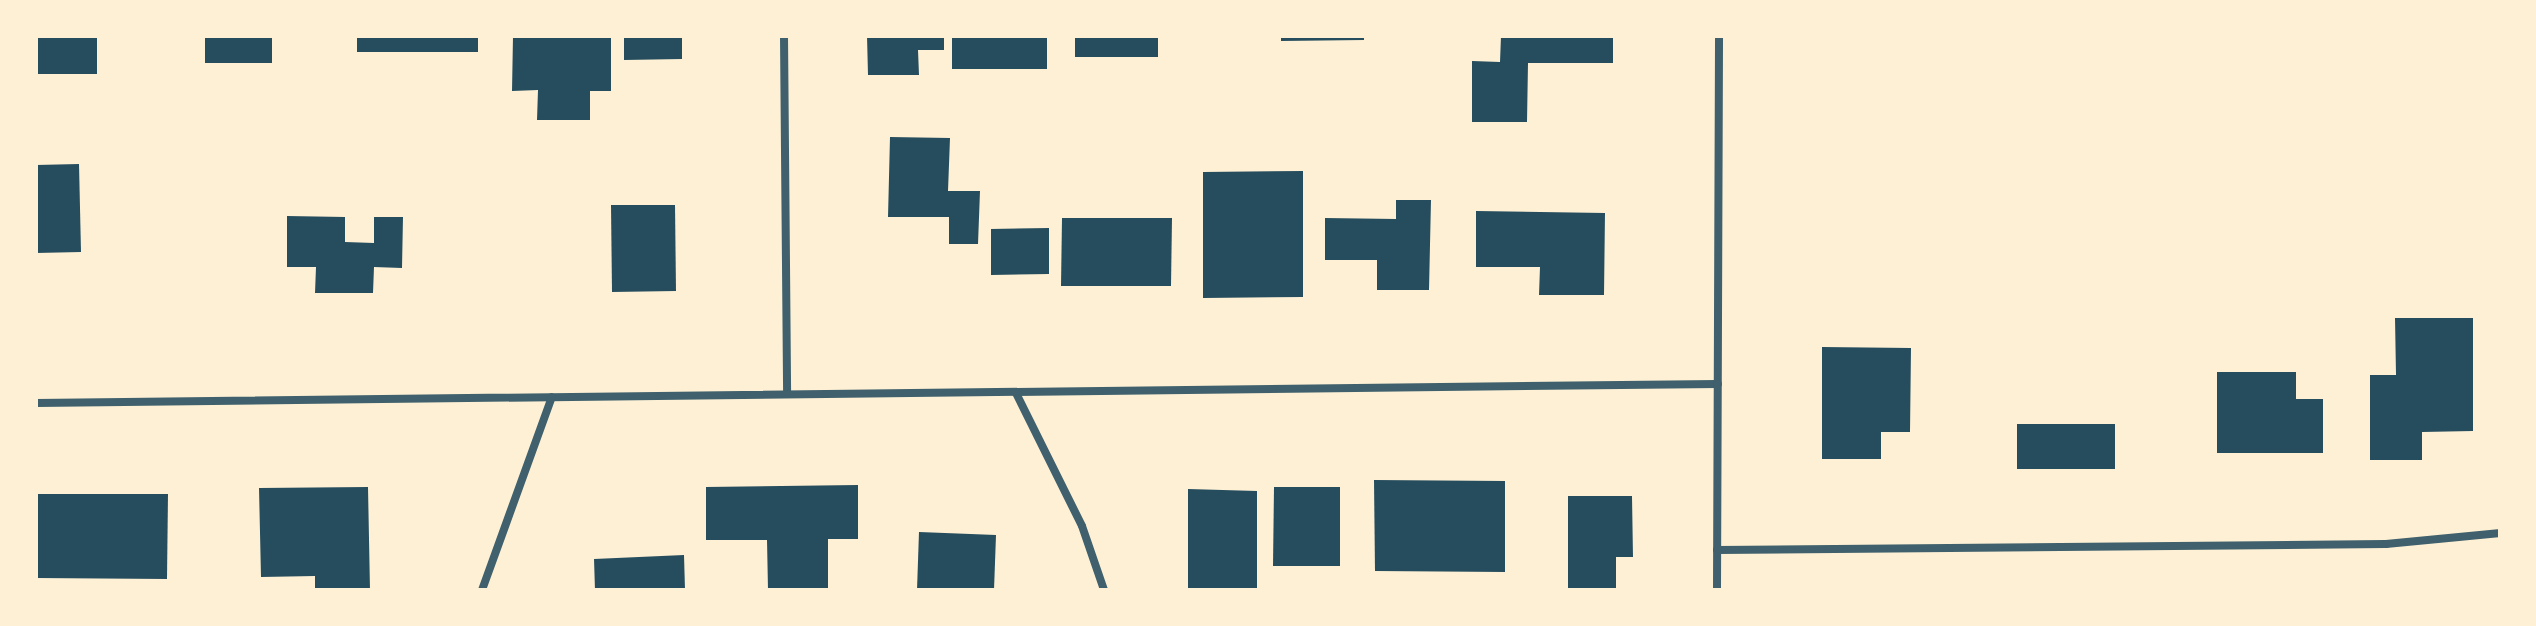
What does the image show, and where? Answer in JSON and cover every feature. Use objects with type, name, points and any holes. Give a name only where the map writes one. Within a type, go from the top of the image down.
[{"type":"street","points":[[784,36],[787,393]]},
{"type":"street","points":[[1717,590],[1719,36]]},
{"type":"street","points":[[36,403],[1718,384]]},
{"type":"street","points":[[1016,393],[1082,526],[1104,590]]},
{"type":"street","points":[[482,590],[552,397]]},
{"type":"street","points":[[1717,550],[2386,544],[2500,533]]},
{"type":"building","points":[[36,36],[97,36],[97,74],[36,74]]},
{"type":"building","points":[[205,36],[272,36],[272,63],[205,63]]},
{"type":"building","points":[[357,36],[478,36],[478,52],[357,52]]},
{"type":"building","points":[[513,36],[611,36],[611,91],[590,91],[590,120],[537,120],[538,90],[512,91]]},
{"type":"building","points":[[624,36],[682,36],[682,59],[624,60]]},
{"type":"building","points":[[867,36],[944,36],[944,50],[918,50],[919,75],[868,75]]},
{"type":"building","points":[[952,36],[1047,36],[1047,69],[952,69]]},
{"type":"building","points":[[1075,36],[1158,36],[1158,57],[1075,57]]},
{"type":"building","points":[[1281,36],[1364,36],[1364,40],[1281,41]]},
{"type":"building","points":[[1501,36],[1613,36],[1613,63],[1528,63],[1527,122],[1472,122],[1472,61],[1500,62]]},
{"type":"building","points":[[890,137],[950,138],[948,191],[980,191],[978,244],[949,244],[949,217],[888,217]]},
{"type":"building","points":[[79,164],[81,252],[36,253],[36,165]]},
{"type":"building","points":[[1303,171],[1303,297],[1203,298],[1203,172]]},
{"type":"building","points":[[1396,200],[1431,200],[1429,290],[1377,290],[1377,260],[1325,260],[1325,218],[1396,219]]},
{"type":"building","points":[[611,205],[675,205],[676,291],[612,292]]},
{"type":"building","points":[[1476,211],[1605,213],[1604,295],[1539,295],[1540,267],[1476,267]]},
{"type":"building","points":[[287,216],[345,217],[345,242],[374,243],[374,217],[403,217],[402,268],[374,267],[373,293],[315,293],[316,267],[287,267]]},
{"type":"building","points":[[1062,218],[1172,218],[1171,286],[1061,286]]},
{"type":"building","points":[[1049,228],[1049,274],[991,275],[991,229]]},
{"type":"building","points":[[2395,318],[2473,318],[2473,431],[2422,432],[2422,460],[2370,460],[2370,375],[2396,375]]},
{"type":"building","points":[[1822,347],[1911,348],[1910,432],[1881,432],[1881,459],[1822,459]]},
{"type":"building","points":[[2217,372],[2296,372],[2296,399],[2323,399],[2323,453],[2217,453]]},
{"type":"building","points":[[2017,424],[2115,424],[2115,469],[2017,469]]},
{"type":"building","points":[[1374,480],[1505,481],[1505,572],[1375,571]]},
{"type":"building","points":[[858,485],[858,539],[828,539],[828,590],[768,590],[767,540],[706,540],[706,487]]},
{"type":"building","points":[[368,487],[370,590],[315,590],[315,576],[261,577],[259,488]]},
{"type":"building","points":[[1274,487],[1340,487],[1340,566],[1273,566]]},
{"type":"building","points":[[1188,489],[1257,491],[1257,590],[1188,590]]},
{"type":"building","points":[[36,494],[168,494],[167,579],[36,578]]},
{"type":"building","points":[[1568,496],[1632,496],[1633,557],[1616,557],[1616,590],[1568,590]]},
{"type":"building","points":[[919,532],[996,535],[994,590],[917,590]]},
{"type":"building","points":[[684,555],[685,590],[595,590],[594,559]]}]
